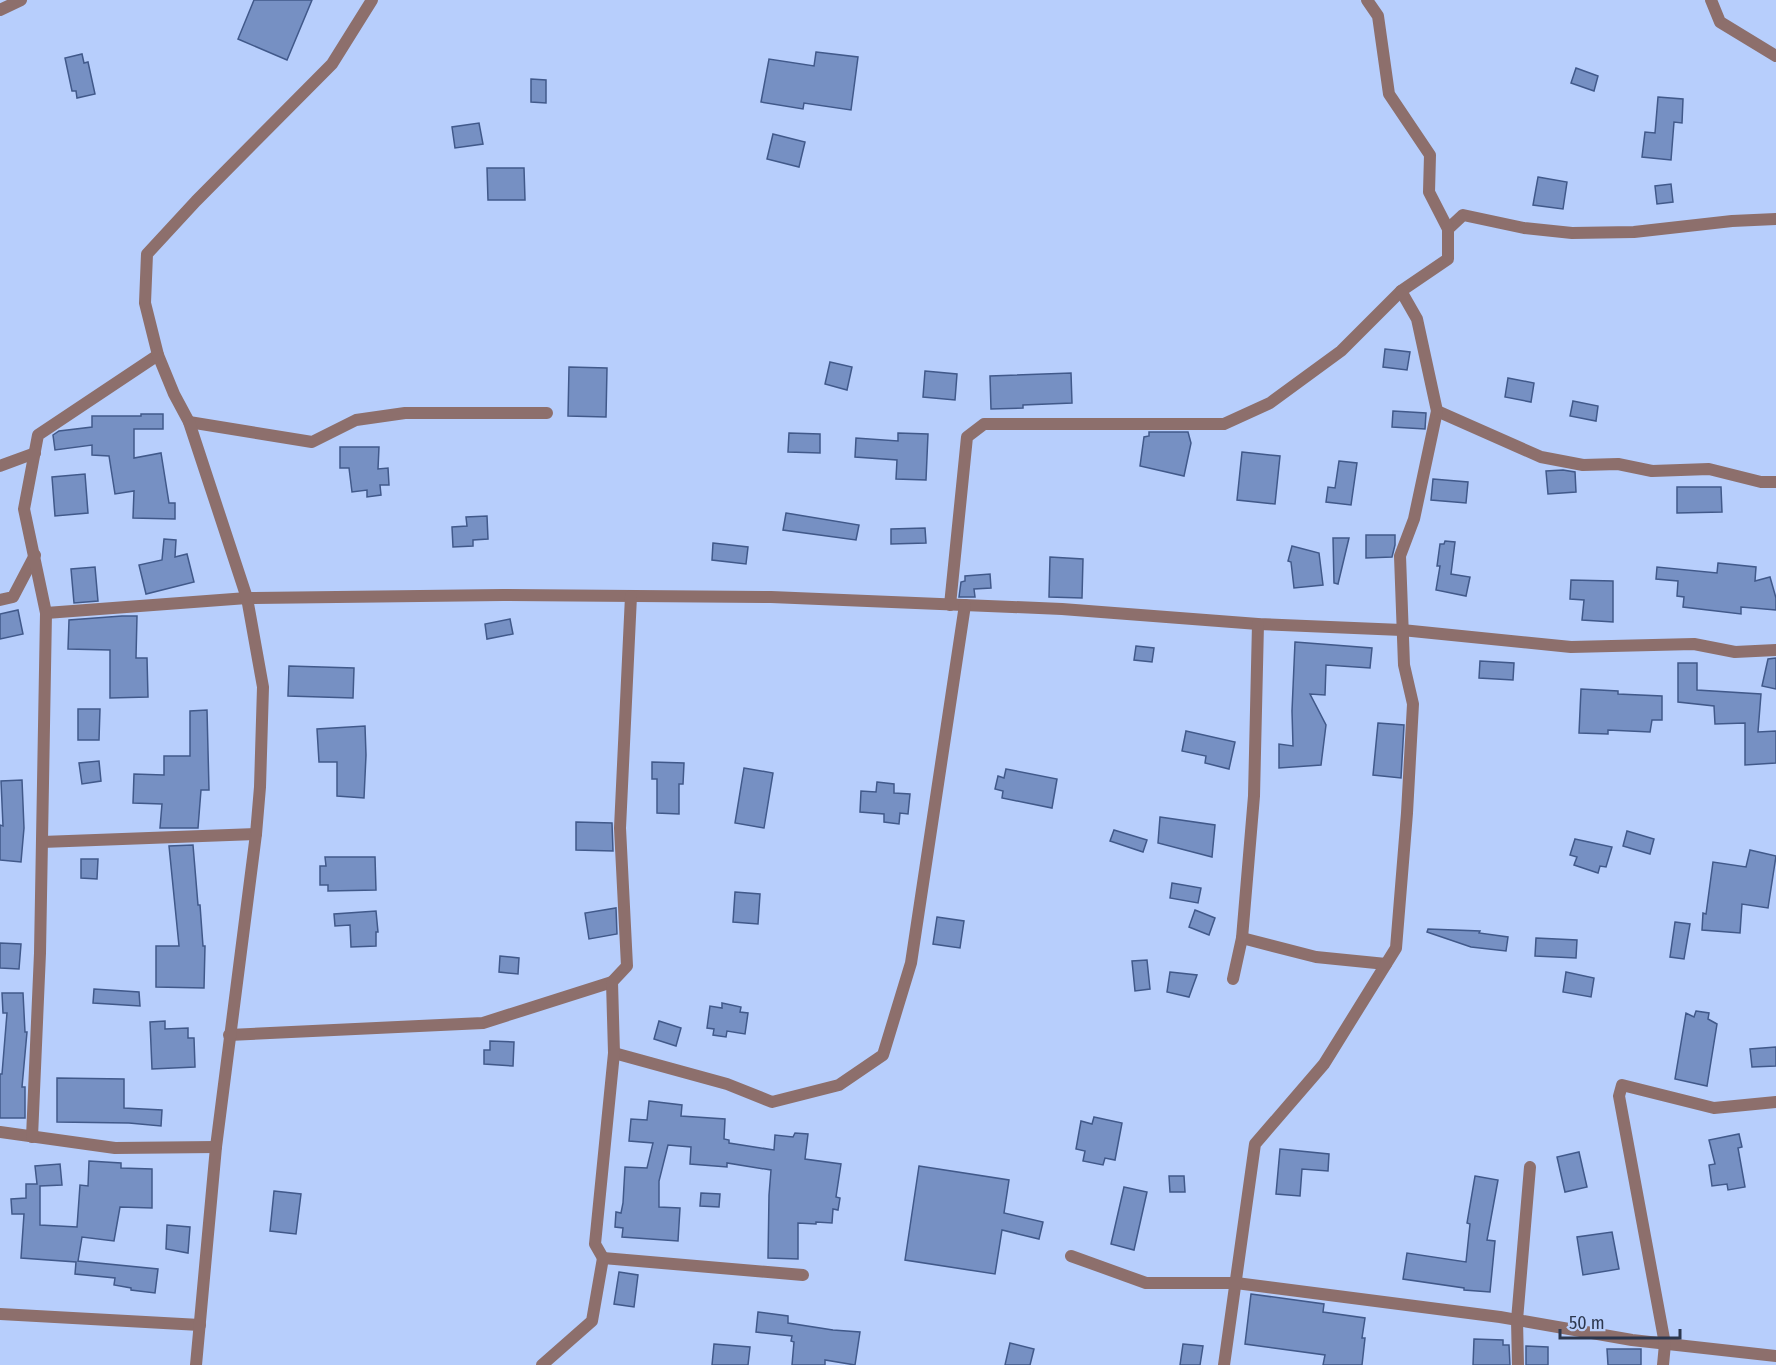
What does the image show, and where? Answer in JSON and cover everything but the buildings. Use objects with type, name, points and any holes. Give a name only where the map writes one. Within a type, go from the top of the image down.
[{"type":"street","points":[[0,10],[21,0]]},
{"type":"street","points":[[196,1365],[216,1147],[256,834],[263,687],[248,598],[189,422],[174,394],[158,355],[145,303],[147,254],[196,201],[332,64],[372,0]]},
{"type":"street","points":[[950,605],[967,437],[984,424],[1224,424],[1270,403],[1341,351],[1401,291],[1448,259],[1448,229],[1429,192],[1430,154],[1389,94],[1378,16],[1367,0]]},
{"type":"street","points":[[1711,0],[1720,22],[1776,56]]},
{"type":"street","points":[[1448,229],[1463,215],[1524,228],[1572,233],[1634,232],[1776,219]]},
{"type":"street","points":[[1224,1365],[1255,1144],[1324,1064],[1396,948],[1408,802],[1413,704],[1404,665],[1400,556],[1414,519],[1437,411],[1417,319],[1401,291]]},
{"type":"street","points":[[32,1137],[40,953],[46,613],[24,509],[38,435],[158,355]]},
{"type":"street","points":[[1437,411],[1541,457],[1583,465],[1618,464],[1652,471],[1709,469],[1761,482],[1776,482]]},
{"type":"street","points":[[189,422],[312,442],[356,420],[405,413],[547,412]]},
{"type":"street","points":[[0,466],[35,453]]},
{"type":"street","points":[[0,600],[13,597],[35,555]]},
{"type":"street","points":[[46,613],[248,598],[503,595],[771,597],[1062,609],[1258,624],[1402,630],[1571,647],[1694,644],[1735,652],[1776,650]]},
{"type":"street","points":[[230,1035],[483,1023],[612,982],[627,966],[621,828],[631,596]]},
{"type":"street","points":[[614,1053],[727,1084],[772,1102],[839,1086],[883,1055],[911,963],[965,605]]},
{"type":"street","points":[[1233,979],[1242,938],[1254,796],[1258,624]]},
{"type":"street","points":[[42,842],[256,834]]},
{"type":"street","points":[[1242,938],[1316,957],[1386,964]]},
{"type":"street","points":[[542,1365],[592,1322],[603,1258],[595,1244],[614,1053],[612,982]]},
{"type":"street","points":[[1663,1365],[1665,1344],[1619,1096],[1622,1085],[1714,1108],[1776,1102]]},
{"type":"street","points":[[0,1132],[115,1148],[216,1147]]},
{"type":"street","points":[[1518,1365],[1517,1320],[1530,1167]]},
{"type":"street","points":[[1071,1256],[1146,1283],[1236,1282],[1517,1320],[1632,1340],[1776,1356]]},
{"type":"street","points":[[603,1258],[803,1275]]},
{"type":"street","points":[[0,1314],[200,1325]]}]
